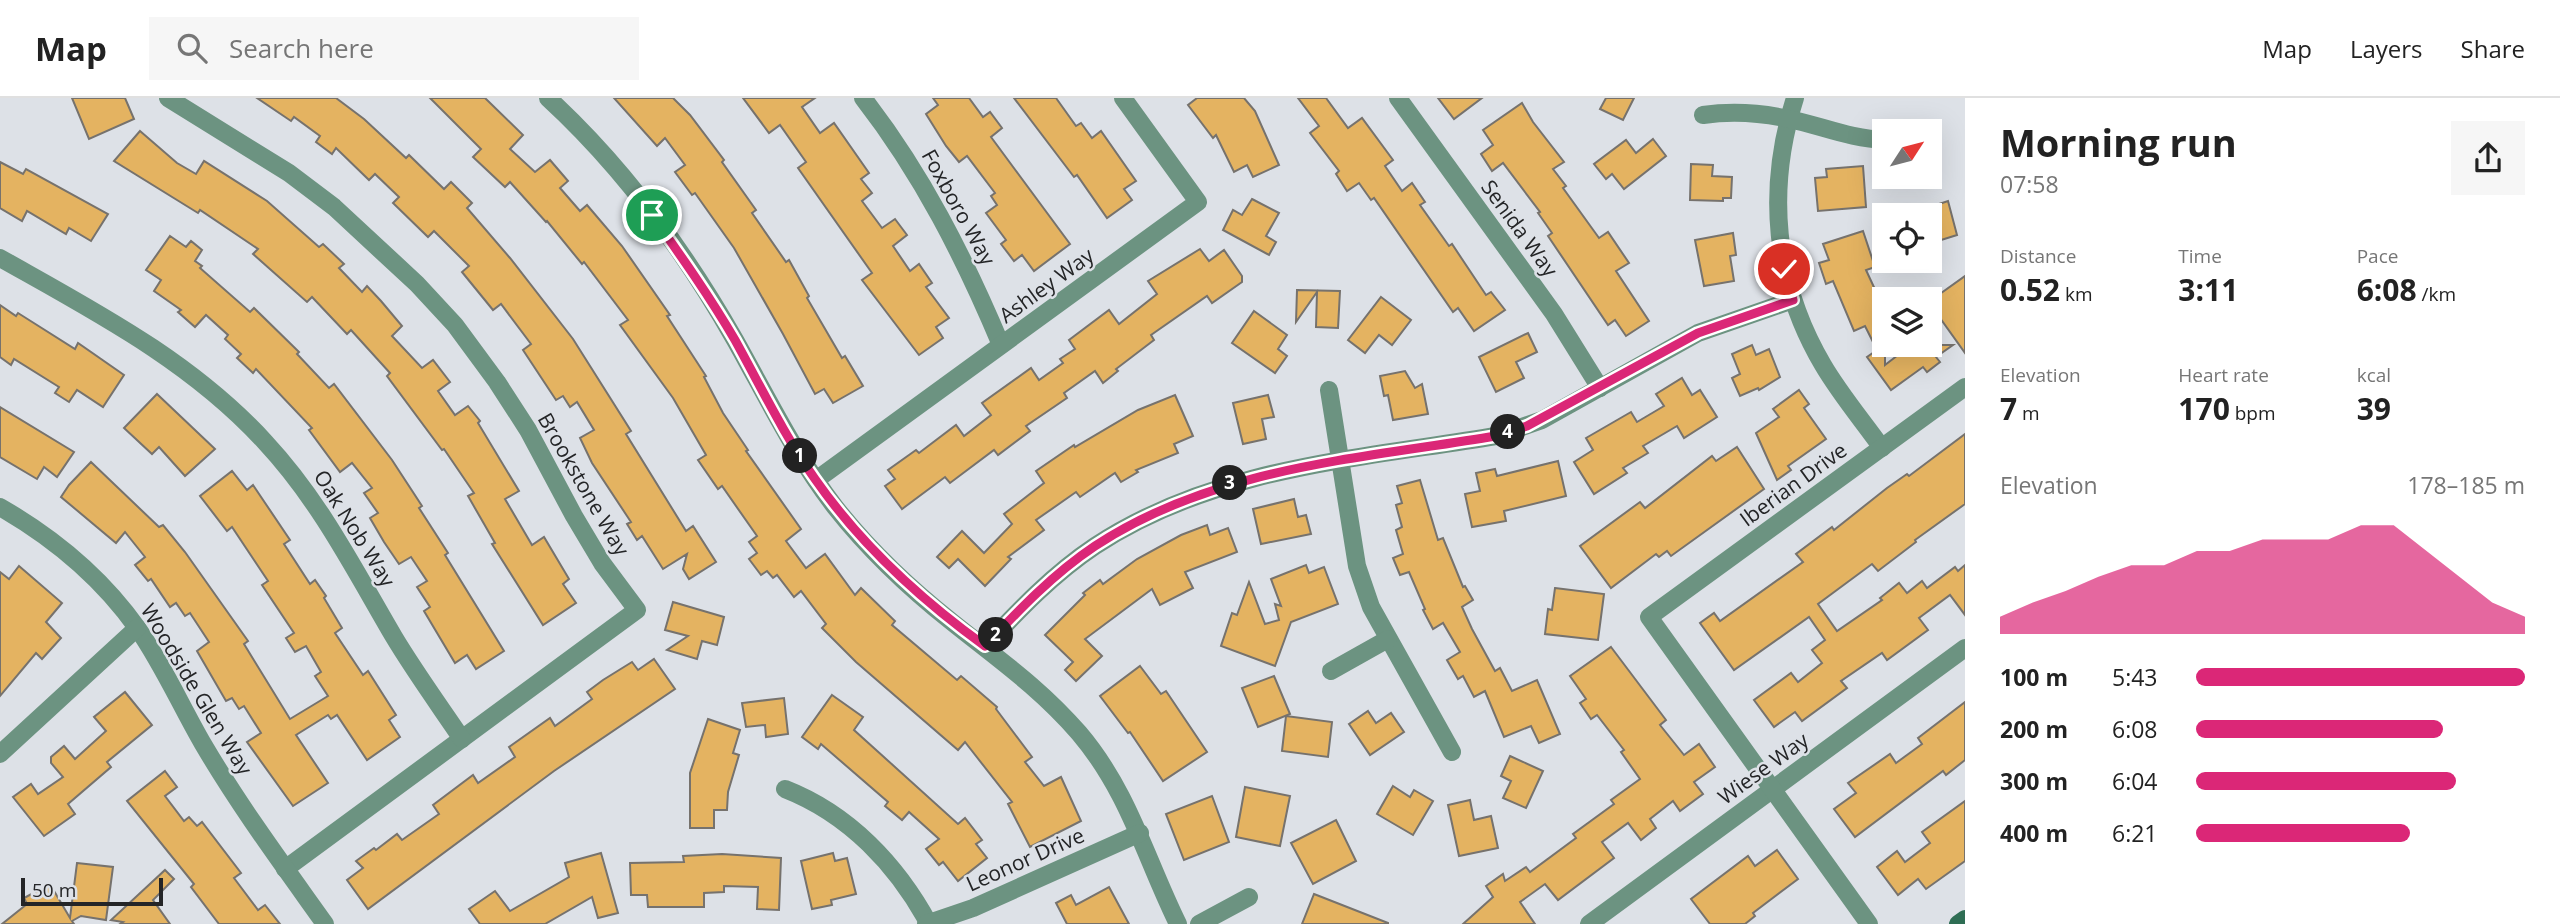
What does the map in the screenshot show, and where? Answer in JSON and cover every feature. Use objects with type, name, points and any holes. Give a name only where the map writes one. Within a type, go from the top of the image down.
[{"type":"street","name":"Brookstone Way","points":[[168,98],[289,173],[360,229],[417,284],[455,326],[497,382],[528,430],[574,516],[636,610],[285,869]]},
{"type":"street","points":[[548,98],[613,167],[652,215],[696,276],[789,441],[816,480],[883,561],[944,616],[1026,678],[1080,734],[1124,800],[1178,924]]},
{"type":"street","name":"Foxboro Way","points":[[863,98],[914,170],[947,225],[1001,345]]},
{"type":"street","name":"Ashley Way","points":[[816,480],[1198,202],[1123,98]]},
{"type":"street","name":"Senida Way","points":[[1398,98],[1554,314],[1600,388]]},
{"type":"street","points":[[1795,98],[1788,118],[1780,162],[1776,205],[1784,269],[1793,300],[1825,368],[1882,447]]},
{"type":"street","points":[[1703,115],[1742,113],[1788,118],[1841,134],[1872,138]]},
{"type":"street","name":"Oak Nob Way","points":[[0,258],[128,331],[183,368],[234,410],[265,442],[321,510],[395,638],[462,739]]},
{"type":"street","points":[[985,646],[1054,577],[1094,547],[1136,521],[1212,488],[1260,475],[1496,436],[1542,420],[1698,333],[1793,300]]},
{"type":"street","name":"Iberian Drive","points":[[1772,789],[1649,617],[1965,387]]},
{"type":"street","points":[[1329,390],[1357,566],[1371,607],[1452,752]]},
{"type":"street","name":"Woodside Glen Way","points":[[0,507],[51,540],[83,566],[112,595],[137,628],[203,743],[285,869],[325,924]]},
{"type":"street","points":[[0,754],[137,628]]},
{"type":"street","points":[[1331,671],[1388,639]]},
{"type":"street","name":"Wiese Way","points":[[1589,924],[1965,648]]},
{"type":"street","points":[[785,789],[809,798],[832,812],[874,847],[892,868],[928,924]]},
{"type":"street","points":[[1772,789],[1869,924]]},
{"type":"street","name":"Leonor Drive","points":[[928,924],[972,908],[1140,833]]},
{"type":"street","points":[[1199,924],[1249,897]]},
{"type":"street","points":[[1958,924],[1965,919]]},
{"type":"building","points":[[72,98],[125,98],[134,119],[89,139]]},
{"type":"building","points":[[257,98],[336,98],[364,119],[406,158],[409,155],[444,189],[451,182],[472,203],[467,208],[573,339],[631,431],[626,434],[686,531],[693,526],[716,562],[689,579],[683,569],[687,554],[663,569],[642,536],[637,540],[627,524],[631,522],[592,463],[580,438],[594,430],[577,402],[570,407],[563,396],[556,400],[523,350],[531,344],[501,304],[493,310],[462,272],[469,266],[434,231],[428,237],[393,203],[399,197],[375,174],[369,180],[336,148],[332,154],[316,142],[320,136],[294,117],[291,121]]},
{"type":"building","points":[[430,98],[485,98],[523,135],[510,149],[535,172],[550,160],[568,181],[560,188],[580,211],[587,205],[622,246],[670,315],[667,316],[706,376],[704,377],[723,413],[748,450],[746,451],[801,529],[786,541],[806,568],[825,554],[855,595],[861,588],[895,621],[892,625],[957,680],[961,676],[997,707],[1032,757],[1025,762],[1044,786],[1061,777],[1081,821],[1030,847],[1008,804],[1012,802],[965,742],[958,750],[856,662],[822,628],[826,624],[801,591],[794,597],[777,575],[773,578],[767,571],[761,575],[749,559],[757,553],[749,542],[757,536],[722,486],[718,489],[698,460],[706,455],[673,398],[620,325],[628,320],[584,262],[582,264],[510,182],[505,187],[473,157],[481,149]]},
{"type":"building","points":[[614,98],[673,98],[690,115],[724,160],[722,162],[756,210],[752,213],[786,262],[789,260],[809,296],[807,298],[842,358],[845,356],[863,386],[833,403],[824,389],[815,394],[734,248],[695,193],[692,195],[675,172],[685,165],[665,138],[657,146]]},
{"type":"building","points":[[743,98],[815,98],[802,107],[820,133],[834,123],[869,173],[861,179],[872,193],[862,201],[882,228],[895,219],[907,235],[893,246],[910,271],[919,264],[932,283],[926,287],[949,318],[936,327],[943,338],[919,355],[862,280],[872,273],[798,168],[806,162],[780,125],[769,133]]},
{"type":"building","points":[[933,98],[969,98],[983,117],[990,112],[1002,128],[991,137],[1070,244],[1034,271],[1022,255],[1014,261],[1001,244],[1006,240],[986,213],[997,205],[991,196],[995,193],[967,156],[959,162],[946,146],[926,114],[938,105]]},
{"type":"building","points":[[1014,98],[1056,98],[1076,126],[1081,123],[1092,138],[1101,131],[1136,181],[1124,189],[1132,200],[1107,218],[1077,175],[1074,177]]},
{"type":"building","points":[[1197,98],[1244,98],[1255,111],[1279,165],[1253,177],[1247,165],[1234,172],[1216,135],[1213,138],[1188,105]]},
{"type":"building","points":[[1298,98],[1326,98],[1348,128],[1362,118],[1393,160],[1385,166],[1402,191],[1412,183],[1425,202],[1420,205],[1449,246],[1452,244],[1486,295],[1491,292],[1505,310],[1474,331],[1458,308],[1453,312],[1374,198],[1371,200],[1359,183],[1347,191],[1336,174],[1339,171],[1310,133],[1319,126]]},
{"type":"building","points":[[1438,98],[1482,98],[1454,119]]},
{"type":"building","points":[[1606,98],[1634,98],[1623,120],[1600,109]]},
{"type":"building","points":[[1522,103],[1564,162],[1553,169],[1566,186],[1563,188],[1599,238],[1608,232],[1629,263],[1616,271],[1649,321],[1626,336],[1615,320],[1608,325],[1548,236],[1552,233],[1538,213],[1540,212],[1503,163],[1492,171],[1481,154],[1493,145],[1483,130]]},
{"type":"building","points":[[140,131],[177,163],[196,174],[204,161],[267,201],[319,247],[323,244],[344,264],[339,268],[362,292],[367,286],[381,301],[402,326],[392,336],[422,368],[433,360],[450,382],[438,391],[455,415],[468,406],[480,421],[478,423],[519,491],[505,499],[532,545],[544,537],[569,579],[563,584],[576,603],[543,625],[492,544],[495,543],[468,496],[474,493],[444,449],[442,450],[387,376],[390,373],[351,330],[347,334],[312,297],[307,302],[253,254],[258,249],[200,210],[198,213],[114,161]]},
{"type":"building","points":[[1653,139],[1666,156],[1624,189],[1612,174],[1606,179],[1594,164],[1626,140],[1636,153]]},
{"type":"building","points":[[0,162],[23,174],[26,169],[108,214],[91,241],[69,228],[66,234],[27,211],[22,221],[0,208]]},
{"type":"building","points":[[1691,164],[1713,165],[1712,176],[1732,177],[1731,198],[1723,198],[1723,201],[1690,200]]},
{"type":"building","points":[[1863,166],[1866,207],[1818,211],[1815,178],[1827,177],[1826,169]]},
{"type":"building","points":[[1252,199],[1279,213],[1266,236],[1276,242],[1269,255],[1223,230],[1233,210],[1242,215]]},
{"type":"building","points":[[1948,201],[1957,235],[1942,240],[1942,203]]},
{"type":"building","points":[[1863,231],[1872,258],[1872,268],[1866,270],[1874,287],[1872,340],[1865,326],[1854,331],[1833,281],[1826,284],[1819,263],[1829,260],[1823,244]]},
{"type":"building","points":[[1733,233],[1736,255],[1730,256],[1734,281],[1704,286],[1695,240]]},
{"type":"building","points":[[170,236],[186,247],[191,241],[202,250],[195,261],[202,266],[200,268],[250,312],[254,308],[299,352],[297,354],[329,388],[334,384],[392,460],[422,506],[419,508],[448,553],[445,555],[504,651],[476,669],[467,655],[455,663],[424,611],[430,607],[417,587],[427,581],[411,557],[399,564],[384,542],[370,518],[378,513],[364,493],[372,488],[352,463],[340,472],[309,430],[312,428],[256,369],[253,373],[237,358],[241,354],[225,339],[228,335],[206,315],[195,327],[178,312],[181,310],[154,291],[161,280],[146,270]]},
{"type":"building","points":[[1200,249],[1209,261],[1224,250],[1242,276],[1242,282],[1212,303],[1207,296],[1151,335],[1154,340],[1116,369],[1118,371],[1103,383],[1095,371],[1064,393],[1067,398],[1026,426],[1030,431],[998,455],[994,450],[950,483],[945,477],[902,509],[885,486],[895,479],[888,470],[916,450],[919,453],[956,425],[964,436],[991,415],[982,403],[1031,368],[1039,380],[1063,363],[1060,359],[1075,349],[1069,340],[1109,310],[1119,324],[1157,294],[1148,281]]},
{"type":"building","points":[[1965,276],[1965,353],[1942,321],[1942,292]]},
{"type":"building","points":[[1297,290],[1340,291],[1338,328],[1316,327],[1317,292],[1296,322]]},
{"type":"building","points":[[1381,297],[1411,320],[1392,345],[1379,335],[1365,353],[1348,340]]},
{"type":"building","points":[[0,305],[16,316],[18,313],[75,349],[78,343],[124,375],[103,407],[77,390],[69,402],[55,393],[59,387],[14,359],[11,365],[0,357]]},
{"type":"building","points":[[1254,311],[1287,335],[1278,349],[1287,356],[1275,373],[1232,343]]},
{"type":"building","points":[[1528,333],[1537,352],[1516,362],[1524,378],[1496,392],[1479,357]]},
{"type":"building","points":[[1752,345],[1756,355],[1769,349],[1780,377],[1759,390],[1758,388],[1740,396],[1732,378],[1740,374],[1732,354]]},
{"type":"building","points":[[1942,345],[1953,345],[1942,353]]},
{"type":"building","points":[[1872,354],[1872,357],[1885,357],[1885,365],[1895,357],[1936,357],[1940,362],[1927,372],[1923,367],[1891,390],[1867,357]]},
{"type":"building","points":[[1405,371],[1415,388],[1422,384],[1428,414],[1393,420],[1388,395],[1384,396],[1380,376]]},
{"type":"building","points":[[1682,378],[1692,395],[1700,390],[1717,417],[1684,438],[1677,426],[1643,446],[1648,453],[1623,468],[1627,473],[1594,494],[1574,462],[1593,450],[1586,438],[1631,412],[1637,422],[1664,406],[1656,394]]},
{"type":"building","points":[[1799,390],[1809,404],[1804,408],[1826,439],[1788,466],[1791,470],[1777,480],[1756,433],[1779,417],[1773,409]]},
{"type":"building","points":[[157,394],[215,449],[185,476],[159,447],[152,454],[124,428]]},
{"type":"building","points":[[1175,395],[1193,436],[1174,444],[1178,453],[1136,470],[1138,472],[1121,482],[1115,473],[1080,497],[1076,492],[1036,520],[1044,530],[1008,557],[1011,559],[985,586],[958,559],[949,568],[937,557],[962,531],[984,553],[1012,524],[1004,514],[1044,483],[1036,471],[1074,445],[1075,447],[1138,410]]},
{"type":"building","points":[[1268,395],[1274,417],[1262,419],[1266,439],[1243,444],[1233,403]]},
{"type":"building","points":[[0,407],[74,452],[57,477],[44,467],[37,479],[0,457]]},
{"type":"building","points":[[1965,434],[1965,504],[1878,571],[1872,564],[1818,604],[1837,631],[1882,600],[1880,598],[1899,583],[1907,593],[1922,581],[1927,588],[1955,567],[1958,571],[1965,565],[1965,615],[1950,595],[1919,618],[1928,630],[1887,660],[1882,653],[1841,681],[1847,688],[1802,721],[1795,712],[1774,727],[1754,700],[1791,673],[1798,682],[1822,663],[1812,650],[1825,640],[1809,617],[1734,670],[1700,623],[1714,613],[1720,621],[1803,562],[1796,554],[1832,527],[1834,530],[1887,488],[1907,474],[1909,476]]},
{"type":"building","points":[[1737,447],[1764,489],[1671,556],[1667,551],[1659,557],[1656,554],[1611,588],[1580,546],[1640,502],[1645,508],[1712,456],[1716,461]]},
{"type":"building","points":[[1558,461],[1566,496],[1504,511],[1506,521],[1472,527],[1465,494],[1480,491],[1476,473],[1495,469],[1497,476]]},
{"type":"building","points":[[91,462],[159,527],[163,525],[185,552],[248,641],[244,644],[290,719],[328,696],[315,676],[321,672],[306,646],[295,652],[286,638],[294,633],[262,585],[268,581],[232,527],[227,531],[200,496],[232,471],[247,490],[253,485],[290,540],[284,544],[310,584],[315,580],[326,596],[324,598],[342,628],[335,633],[363,675],[368,671],[396,715],[389,720],[400,737],[367,760],[337,715],[331,719],[328,715],[296,735],[328,783],[293,806],[247,742],[261,733],[244,706],[239,709],[232,698],[226,701],[197,651],[209,642],[190,613],[185,616],[176,603],[170,607],[151,579],[148,581],[135,565],[145,557],[125,532],[116,543],[61,497]]},
{"type":"building","points":[[1420,480],[1438,540],[1443,538],[1463,587],[1465,586],[1473,600],[1462,607],[1495,671],[1500,668],[1512,691],[1537,680],[1560,734],[1539,743],[1531,726],[1504,737],[1485,691],[1474,697],[1463,676],[1458,679],[1447,660],[1460,652],[1443,623],[1433,629],[1409,572],[1400,575],[1393,558],[1403,554],[1396,530],[1402,527],[1396,505],[1402,503],[1397,486]]},
{"type":"building","points":[[1294,499],[1298,517],[1306,515],[1311,534],[1261,544],[1253,509]]},
{"type":"building","points":[[1207,525],[1210,535],[1228,528],[1237,552],[1185,572],[1193,588],[1160,605],[1152,589],[1085,639],[1102,656],[1076,681],[1065,670],[1073,662],[1045,635],[1085,595],[1083,593],[1100,580],[1103,584],[1137,559],[1181,535]]},
{"type":"building","points":[[1306,565],[1309,573],[1324,567],[1338,604],[1291,622],[1275,666],[1221,646],[1232,613],[1237,615],[1249,582],[1265,624],[1279,620],[1275,604],[1281,606],[1271,579]]},
{"type":"building","points":[[19,566],[62,603],[46,622],[61,638],[42,659],[36,653],[0,696],[0,572],[9,579]]},
{"type":"building","points":[[1555,588],[1604,594],[1598,640],[1545,634],[1548,609],[1552,610]]},
{"type":"building","points":[[673,602],[724,617],[717,645],[702,641],[697,659],[667,650],[688,636],[665,630]]},
{"type":"building","points":[[1611,647],[1666,720],[1660,725],[1684,755],[1699,744],[1715,767],[1694,782],[1703,794],[1680,811],[1673,801],[1650,819],[1656,828],[1641,840],[1628,823],[1602,842],[1614,858],[1558,900],[1545,884],[1520,902],[1535,924],[1463,924],[1493,897],[1486,886],[1503,874],[1505,881],[1526,867],[1530,872],[1576,838],[1573,834],[1614,804],[1611,800],[1640,779],[1621,752],[1624,750],[1597,715],[1591,719],[1580,703],[1586,699],[1570,676]]},
{"type":"building","points":[[654,659],[675,689],[554,771],[368,909],[347,880],[363,868],[356,861],[397,834],[402,840],[439,814],[433,805],[473,775],[478,783],[515,757],[509,747],[550,718],[555,726],[592,699],[587,692],[603,680],[632,662],[638,670]]},
{"type":"building","points":[[1140,666],[1161,694],[1166,691],[1207,752],[1163,781],[1130,732],[1128,733],[1100,696]]},
{"type":"building","points":[[1274,676],[1290,714],[1258,727],[1242,688]]},
{"type":"building","points":[[125,692],[152,725],[107,762],[111,767],[68,804],[75,814],[44,836],[13,797],[31,784],[38,794],[63,777],[51,763],[51,757],[64,746],[75,759],[106,731],[94,717]]},
{"type":"building","points":[[832,695],[863,717],[854,730],[958,824],[965,818],[982,840],[976,844],[987,858],[958,881],[943,862],[939,865],[926,849],[939,839],[909,812],[902,820],[885,806],[888,802],[821,744],[818,749],[802,737]]},
{"type":"building","points":[[784,698],[788,734],[766,737],[765,725],[746,727],[742,703]]},
{"type":"building","points":[[1965,702],[1965,760],[1946,775],[1943,771],[1855,837],[1834,809],[1856,793],[1848,783],[1890,754],[1896,763],[1922,744],[1918,738]]},
{"type":"building","points":[[1368,711],[1376,723],[1391,713],[1404,732],[1370,755],[1349,724]]},
{"type":"building","points":[[1286,716],[1332,722],[1328,757],[1282,751]]},
{"type":"building","points":[[708,719],[740,730],[733,753],[739,755],[728,792],[727,810],[714,810],[714,828],[690,828],[690,773]]},
{"type":"building","points":[[1510,756],[1543,771],[1526,808],[1503,798],[1511,781],[1501,776]]},
{"type":"building","points":[[165,771],[177,787],[165,796],[184,821],[189,817],[197,826],[202,822],[241,873],[234,878],[258,910],[265,905],[280,924],[219,924],[191,887],[194,884],[127,801]]},
{"type":"building","points":[[1393,786],[1410,797],[1414,790],[1433,801],[1413,835],[1377,814]]},
{"type":"building","points":[[1245,787],[1290,796],[1280,846],[1236,837]]},
{"type":"building","points":[[1212,796],[1229,842],[1184,860],[1166,814]]},
{"type":"building","points":[[1470,800],[1474,820],[1491,816],[1498,848],[1459,856],[1448,805]]},
{"type":"building","points":[[1965,801],[1965,861],[1926,889],[1918,879],[1898,895],[1877,867],[1897,851],[1905,862],[1930,843],[1922,832]]},
{"type":"building","points":[[1336,820],[1356,861],[1313,884],[1291,843]]},
{"type":"building","points":[[1777,850],[1798,879],[1753,913],[1755,916],[1745,924],[1710,924],[1691,899],[1748,856],[1755,866]]},
{"type":"building","points":[[601,853],[618,913],[598,918],[592,897],[545,924],[480,924],[469,909],[495,891],[510,911],[569,877],[565,863]]},
{"type":"building","points":[[833,853],[835,861],[847,858],[856,894],[831,900],[832,905],[812,909],[801,861]]},
{"type":"building","points":[[722,854],[781,858],[779,910],[757,909],[758,887],[724,886],[724,892],[704,893],[704,907],[648,907],[647,895],[631,895],[630,863],[684,862],[683,856]]},
{"type":"building","points":[[77,863],[113,867],[106,920],[81,916],[72,921],[74,924],[2,924],[27,904],[24,898],[50,884],[70,918]]},
{"type":"building","points":[[165,870],[174,879],[153,900],[170,924],[120,924],[123,922],[111,920]]},
{"type":"building","points":[[1109,887],[1129,924],[1067,924],[1056,903],[1071,895],[1076,905]]},
{"type":"building","points":[[1314,894],[1388,923],[1388,924],[1302,924]]},
{"type":"route","points":[[652,215],[696,276],[789,441],[836,508],[883,561],[917,593],[985,646],[1054,577],[1094,547],[1136,521],[1212,488],[1260,475],[1496,436],[1527,426],[1683,340],[1793,300],[1784,269]]}]
